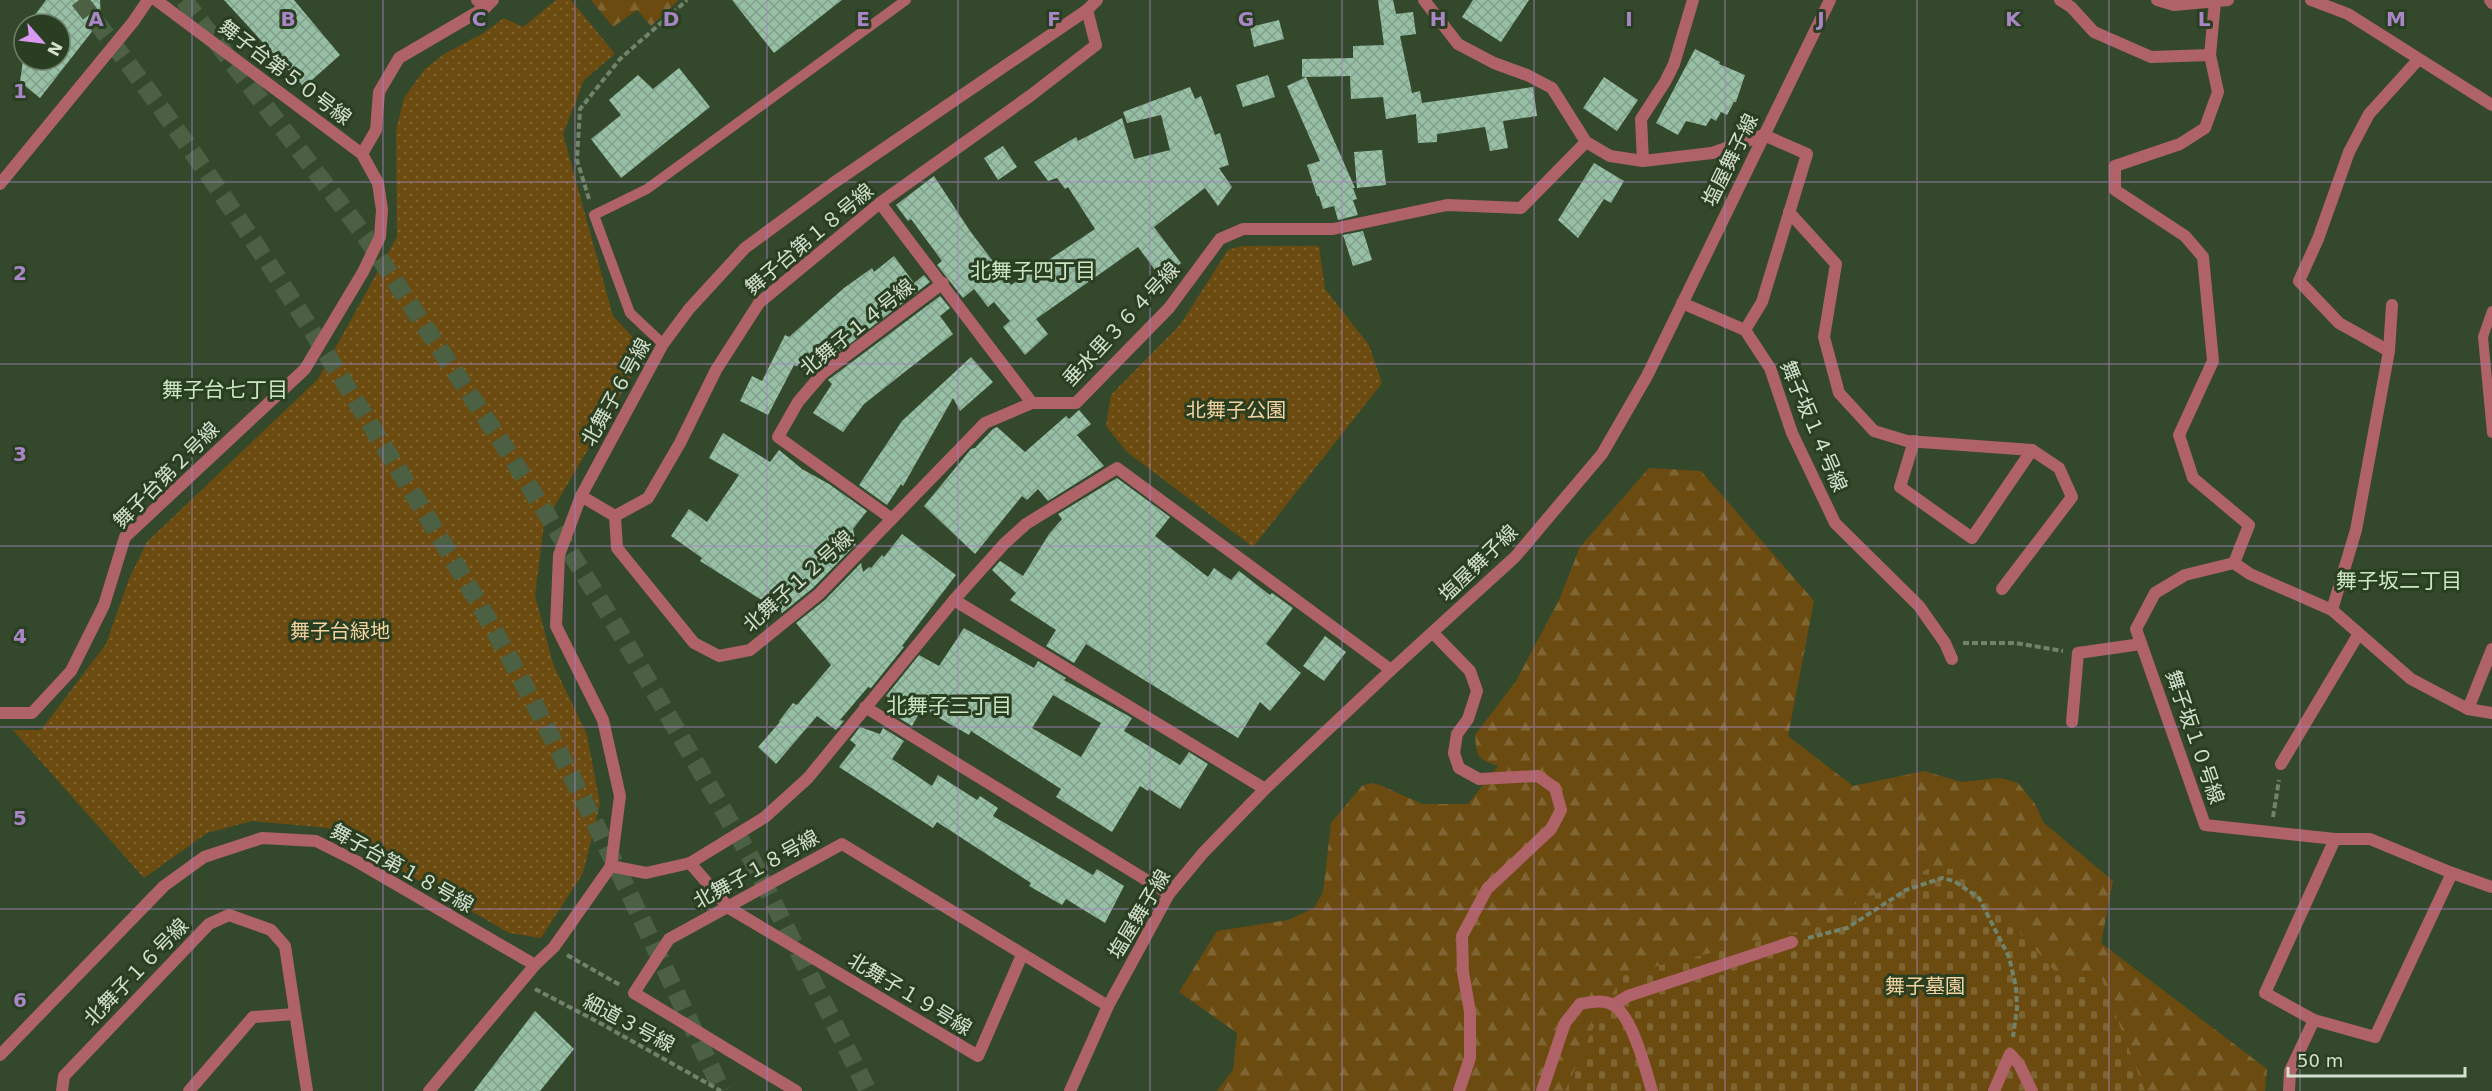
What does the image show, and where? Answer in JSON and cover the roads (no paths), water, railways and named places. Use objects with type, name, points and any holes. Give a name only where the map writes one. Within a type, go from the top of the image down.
[{"type":"street","points":[[0,184],[133,22],[148,0]]},
{"type":"street","name":"舞子台第５０号線","points":[[156,0],[362,154]]},
{"type":"street","name":"北舞子６号線","points":[[429,1091],[535,966],[554,947],[611,866],[620,796],[603,720],[556,626],[559,555],[581,496],[663,344],[689,309],[745,248],[832,184],[1087,10],[1097,0]]},
{"type":"street","points":[[1424,0],[1458,44],[1494,63],[1527,75],[1552,88],[1586,142],[1610,156],[1643,161],[1712,153],[1764,135],[1807,154],[1762,302],[1745,330],[1682,303]]},
{"type":"street","points":[[1643,161],[1641,118],[1674,64],[1694,0]]},
{"type":"street","name":"塩屋舞子線","points":[[1070,1091],[1108,1006],[1169,894],[1203,853],[1265,789],[1515,557],[1602,454],[1647,375],[1830,0]]},
{"type":"street","points":[[2060,0],[2071,7],[2094,32],[2151,57],[2210,55]]},
{"type":"street","points":[[2157,0],[2174,5],[2228,0]]},
{"type":"street","points":[[2311,0],[2348,14],[2492,105]]},
{"type":"street","points":[[362,154],[376,130],[380,92],[399,58],[486,2]]},
{"type":"street","points":[[2215,2],[2210,55],[2218,92],[2205,128],[2180,144],[2115,166],[2115,190],[2185,236],[2203,256],[2213,361],[2179,435],[2193,478],[2249,525],[2234,563],[2250,574],[2332,610],[2410,679],[2468,709],[2492,713]]},
{"type":"street","name":"舞子台第１８号線","points":[[615,516],[648,498],[680,443],[716,370],[759,303],[880,203],[1030,96],[1096,45],[1087,10]]},
{"type":"street","points":[[2390,351],[2339,322],[2299,281],[2318,239],[2349,152],[2369,114],[2418,60]]},
{"type":"street","name":"垂水里３６４号線","points":[[1032,404],[1076,403],[1168,308],[1220,239],[1243,229],[1333,229],[1447,205],[1521,208],[1586,142]]},
{"type":"street","name":"舞子台第２号線","points":[[0,713],[32,713],[71,671],[104,605],[125,537],[305,369],[363,272],[380,237],[382,210],[378,183],[362,154]]},
{"type":"street","points":[[880,203],[943,283],[1032,404]]},
{"type":"street","points":[[1789,212],[1836,264],[1824,337],[1839,393],[1875,431],[1914,441],[2032,450],[2059,468],[2072,497],[2002,589]]},
{"type":"street","name":"北舞子１４号線","points":[[892,519],[778,437],[798,402],[822,374],[943,283]]},
{"type":"street","points":[[2332,610],[2356,530],[2390,351],[2392,305]]},
{"type":"street","name":"舞子坂１４号線","points":[[1745,330],[1770,368],[1792,433],[1835,523],[1919,606],[1945,643],[1952,659]]},
{"type":"street","name":"北舞子１２号線","points":[[615,516],[616,548],[694,643],[719,656],[750,650],[819,594],[986,423],[1032,404]]},
{"type":"street","points":[[1914,441],[1900,487],[1972,538],[2032,450]]},
{"type":"street","points":[[611,866],[646,873],[690,863],[765,817],[808,778],[954,600],[1004,544],[1026,524],[1117,468],[1391,670]]},
{"type":"street","points":[[581,496],[615,516]]},
{"type":"street","name":"舞子坂１０号線","points":[[2234,563],[2185,575],[2155,593],[2136,629],[2205,825],[2335,839],[2370,839],[2452,873]]},
{"type":"street","points":[[954,600],[1265,789]]},
{"type":"street","points":[[1433,633],[1470,671],[1477,691],[1468,719],[1456,734],[1454,753],[1459,768],[1479,779],[1538,776],[1555,788],[1561,810],[1551,829],[1487,889],[1462,936],[1463,972],[1470,1012],[1470,1058],[1459,1091]]},
{"type":"street","points":[[2281,764],[2358,635]]},
{"type":"street","points":[[2072,722],[2078,653],[2141,644]]},
{"type":"street","points":[[2468,709],[2492,649]]},
{"type":"street","points":[[865,707],[1169,894]]},
{"type":"street","name":"舞子台第１８号線","points":[[0,1054],[164,886],[204,857],[262,838],[316,841],[356,861],[535,966]]},
{"type":"street","points":[[2335,839],[2265,993],[2314,1020],[2375,1037],[2452,873],[2492,887]]},
{"type":"street","name":"北舞子１８号線","points":[[796,1091],[634,993],[669,939],[842,844],[1108,1006]]},
{"type":"street","points":[[690,863],[729,908]]},
{"type":"street","name":"北舞子１９号線","points":[[729,908],[978,1056],[1022,955]]},
{"type":"street","name":"北舞子１６号線","points":[[62,1091],[64,1076],[72,1067],[209,924],[230,915],[271,930],[285,946],[307,1091]]},
{"type":"street","points":[[1613,1005],[1628,996],[1792,942]]},
{"type":"street","points":[[1542,1091],[1565,1023],[1580,1004],[1597,1001],[1613,1005],[1626,1018],[1652,1091]]},
{"type":"street","points":[[189,1091],[253,1017],[295,1014]]},
{"type":"street","points":[[2289,1091],[2289,1071],[2314,1020]]},
{"type":"street","points":[[1994,1091],[2010,1055],[2019,1064],[2032,1091]]},
{"type":"lane","points":[[663,344],[630,313],[594,215],[647,189],[906,0]]},
{"type":"lane","points":[[2492,311],[2483,337],[2492,434]]},
{"type":"tunnel","points":[[79,0],[159,105],[272,269],[459,570],[560,754],[722,1091]]},
{"type":"tunnel","points":[[184,0],[365,236],[510,455],[622,636],[751,858],[868,1091]]},
{"type":"district","name":"北舞子四丁目","points":[[1033,271]]},
{"type":"district","name":"舞子台七丁目","points":[[225,390]]},
{"type":"district","name":"舞子坂二丁目","points":[[2399,581]]},
{"type":"district","name":"北舞子三丁目","points":[[949,706]]},
{"type":"park label","name":"北舞子公園","points":[[1236,410]]},
{"type":"park label","name":"舞子台緑地","points":[[340,631]]},
{"type":"park label","name":"舞子墓園","points":[[1925,986]]}]
